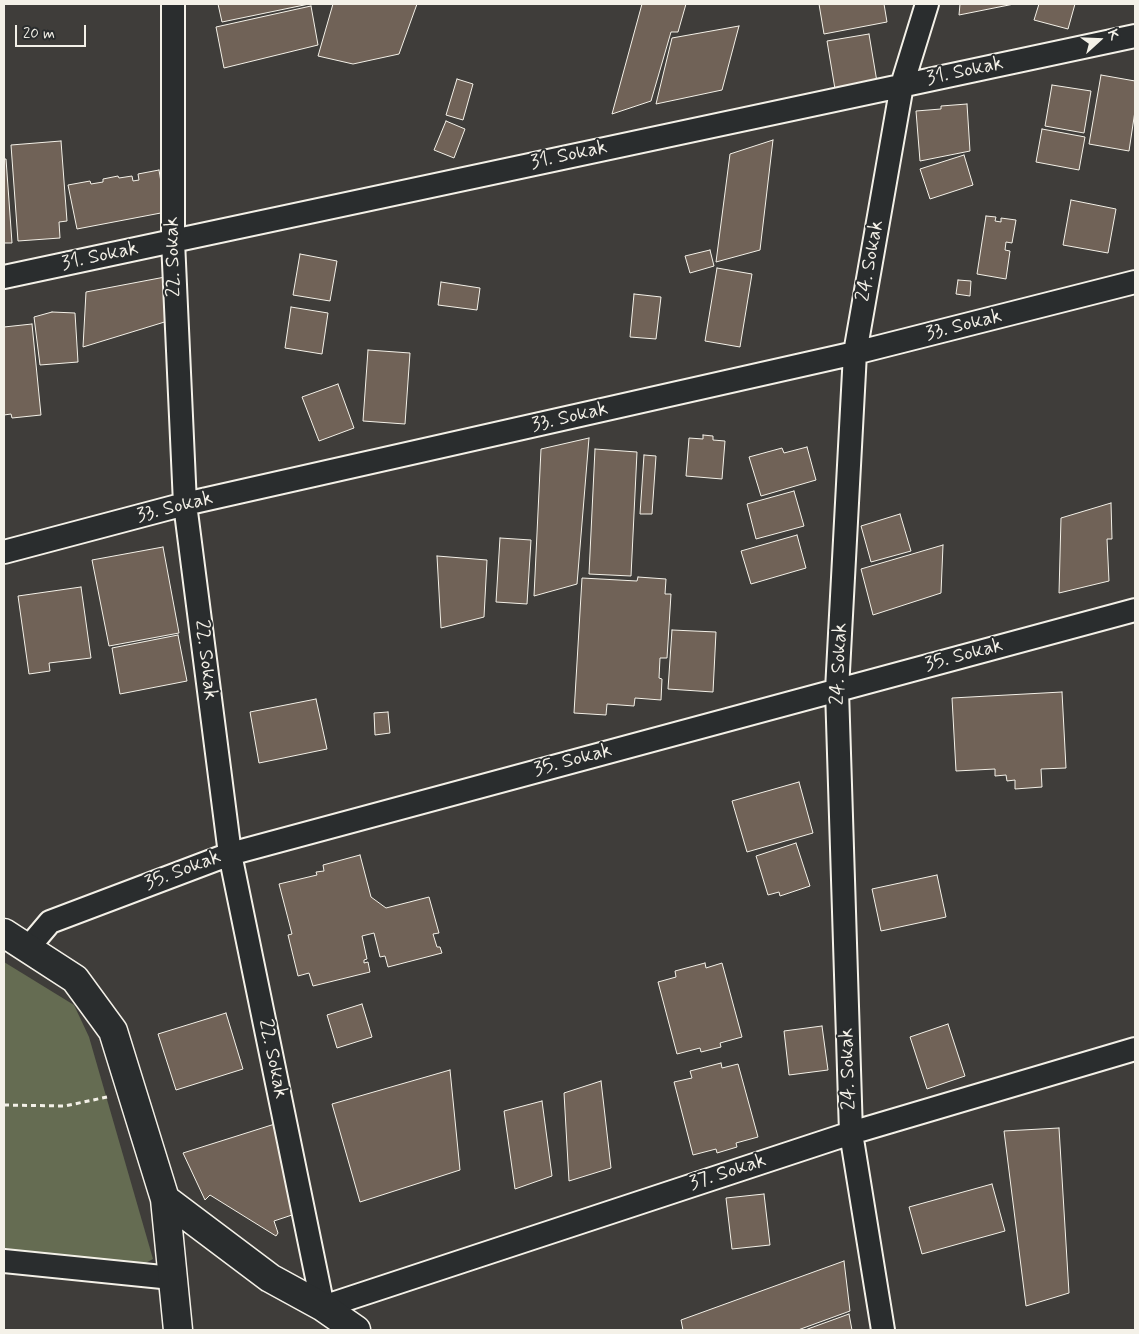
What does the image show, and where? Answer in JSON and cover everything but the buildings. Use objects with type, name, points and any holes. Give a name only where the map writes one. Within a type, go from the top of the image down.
[{"type":"main road","points":[[4,933],[75,979],[114,1031],[165,1199],[178,1330]]},
{"type":"main road","points":[[165,1199],[270,1278],[323,1307],[356,1330]]},
{"type":"street","name":"22. Sokak","points":[[173,4],[172,241],[185,504],[230,854],[323,1307]]},
{"type":"street","name":"24. Sokak","points":[[883,1330],[852,1133],[837,690],[855,353],[902,85],[927,4]]},
{"type":"street","name":"31. Sokak","points":[[4,277],[1135,36]]},
{"type":"street","name":"33. Sokak","points":[[4,552],[185,504],[855,353],[1135,282]]},
{"type":"street","name":"35. Sokak","points":[[28,948],[50,922],[230,854],[1135,610]]},
{"type":"street","name":"37. Sokak","points":[[323,1307],[852,1133],[1135,1049]]},
{"type":"street","points":[[4,1261],[172,1278]]},
{"type":"path","points":[[4,1105],[65,1106],[132,1091]]},
{"type":"green space","points":[[4,962],[74,1005],[89,1037],[153,1259],[136,1268],[4,1252]]}]
